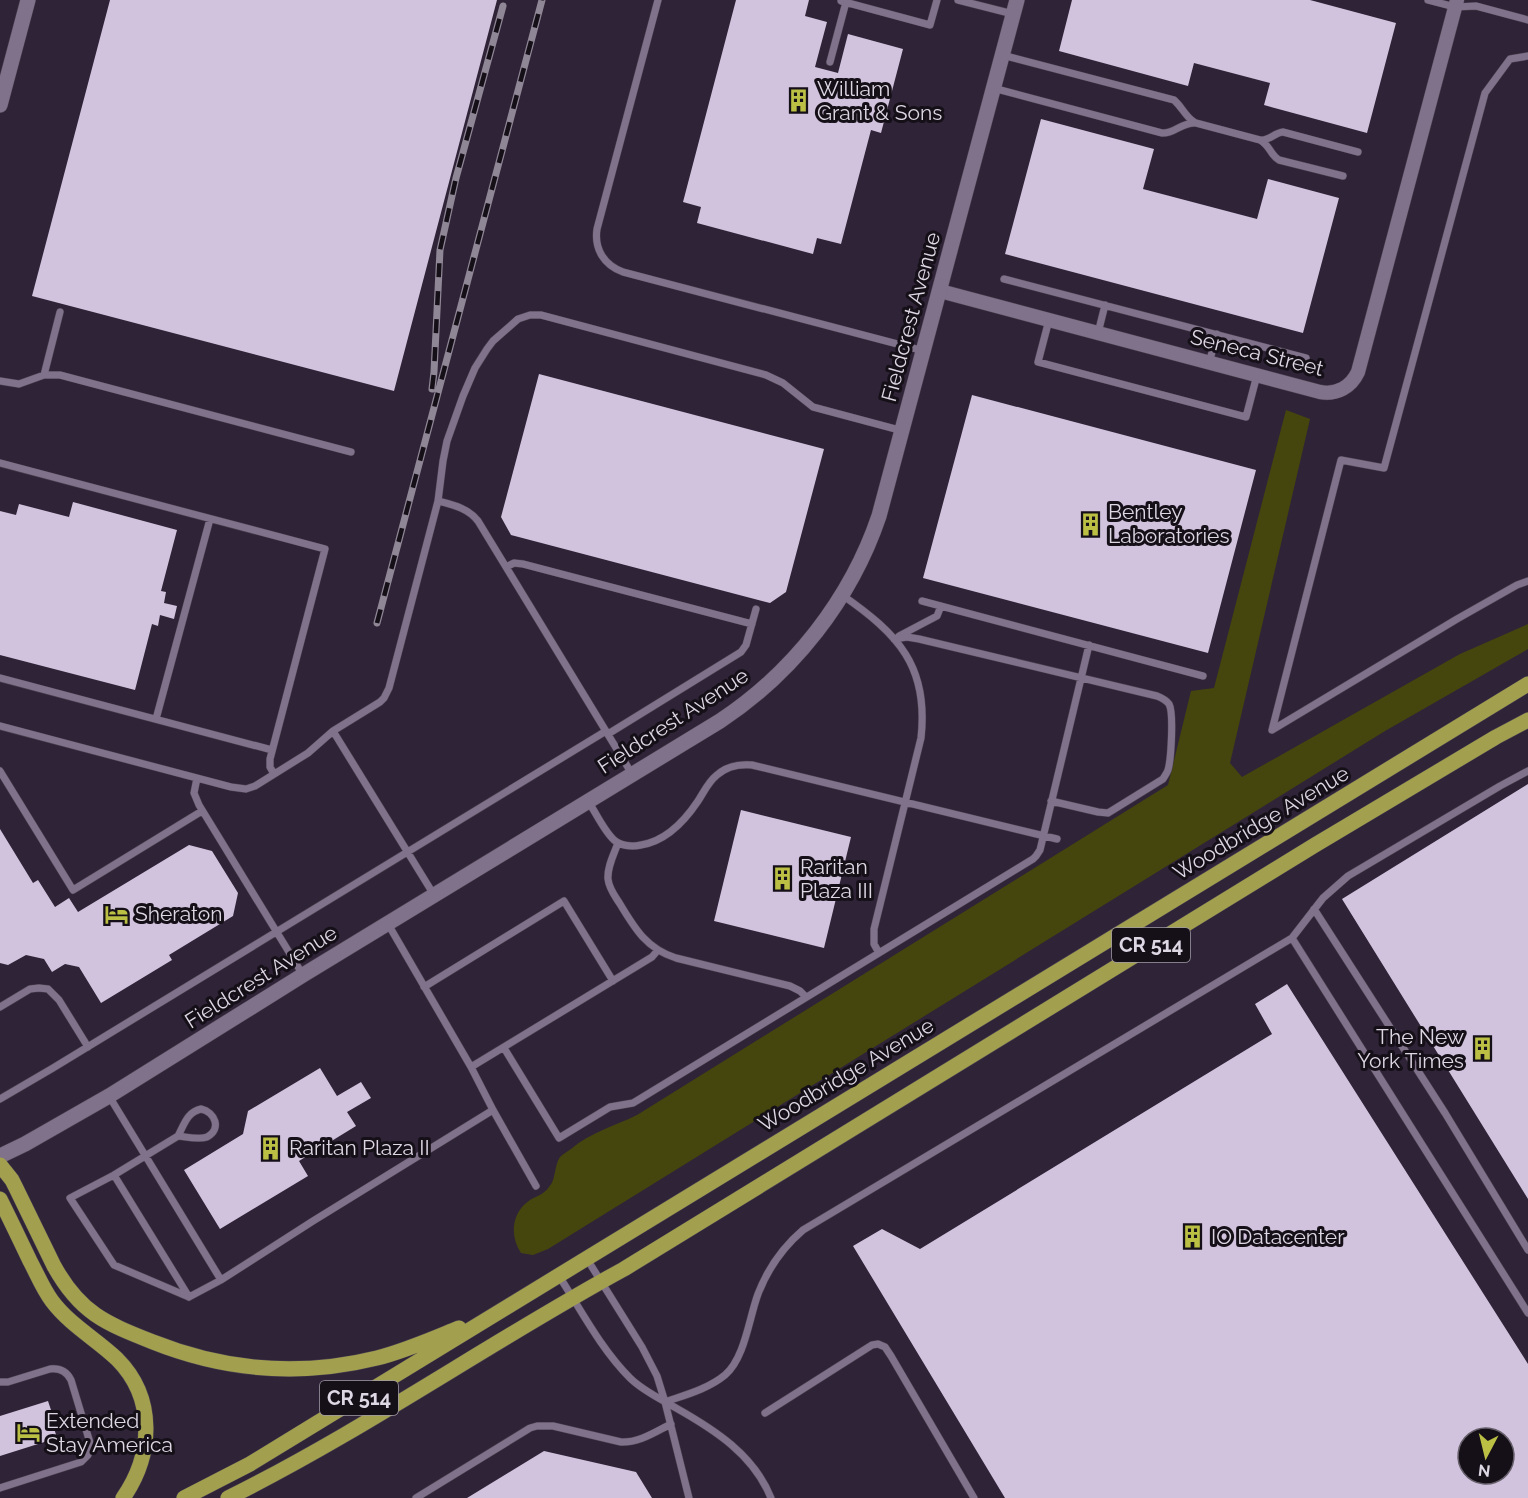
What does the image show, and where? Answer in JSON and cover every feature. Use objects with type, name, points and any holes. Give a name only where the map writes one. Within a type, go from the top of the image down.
[{"type":"main road","name":"Woodbridge Avenue","points":[[184,1498],[257,1459],[532,1293],[1528,684]]},
{"type":"main road","name":"CR 514","points":[[228,1498],[295,1463],[643,1257],[1315,845],[1528,720]]},
{"type":"main road","points":[[0,1166],[14,1184],[61,1278],[84,1306],[110,1325],[173,1350],[214,1361],[253,1368],[284,1370],[371,1360],[437,1337],[532,1293]]},
{"type":"main road","points":[[0,1199],[52,1301],[76,1326],[122,1365],[139,1394],[144,1413],[146,1444],[138,1473],[123,1498]]},
{"type":"main road","points":[[252,1498],[370,1419]]},
{"type":"street","points":[[0,105],[28,0]]},
{"type":"street","name":"Seneca Street","points":[[940,291],[1326,393],[1343,389],[1355,378],[1361,360],[1456,4]]},
{"type":"street","name":"Fieldcrest Avenue","points":[[0,1156],[109,1096],[720,721],[753,698],[799,652],[816,632],[841,595],[873,534],[903,431],[1015,7]]},
{"type":"lane","points":[[658,0],[597,229],[597,247],[602,257],[611,266],[623,272],[924,351]]},
{"type":"lane","points":[[830,62],[843,1],[930,25],[937,0]]},
{"type":"lane","points":[[958,0],[1015,7]]},
{"type":"lane","points":[[1428,0],[1476,6],[1528,20]]},
{"type":"lane","points":[[1002,55],[1174,100],[1186,116],[1196,123]]},
{"type":"lane","points":[[1528,56],[1510,58],[1485,93],[1384,468],[1341,460],[1272,730],[1457,619],[1528,581]]},
{"type":"lane","points":[[993,88],[1161,133],[1168,133],[1187,123],[1196,123],[1260,140],[1267,144],[1273,156],[1279,160],[1343,176]]},
{"type":"lane","points":[[1260,140],[1267,140],[1283,132],[1358,152]]},
{"type":"lane","points":[[1004,279],[1306,358]]},
{"type":"lane","points":[[1098,333],[1105,305]]},
{"type":"lane","points":[[44,375],[60,312]]},
{"type":"lane","points":[[0,726],[241,789],[251,788],[308,753],[333,731],[380,702],[387,693],[438,501],[447,441],[459,404],[472,375],[493,341],[518,319],[530,315],[541,315],[765,375],[783,383],[808,404],[819,409],[903,431]]},
{"type":"lane","points":[[1049,320],[1038,362],[1246,417],[1257,375]]},
{"type":"lane","points":[[1209,363],[1216,334]]},
{"type":"lane","points":[[0,381],[19,384],[44,375],[60,375],[351,452]]},
{"type":"lane","points":[[0,463],[325,549],[272,750],[269,764],[274,774]]},
{"type":"lane","points":[[438,501],[471,513],[478,521],[632,774]]},
{"type":"lane","points":[[156,719],[210,519]]},
{"type":"lane","points":[[506,567],[514,563],[523,564],[752,624]]},
{"type":"lane","points":[[841,595],[868,614],[903,649],[914,668],[920,685],[922,701],[921,738],[874,929],[874,944],[879,953]]},
{"type":"lane","points":[[922,601],[1203,676]]},
{"type":"lane","points":[[894,639],[934,618],[941,606]]},
{"type":"lane","points":[[0,1099],[736,656],[747,645],[756,609]]},
{"type":"lane","points":[[894,639],[919,639],[1157,696],[1166,701],[1172,716],[1168,769],[1159,782],[1107,813],[1052,801]]},
{"type":"lane","points":[[504,1048],[559,1138],[610,1107],[633,1103],[1036,856],[1040,850],[1089,645]]},
{"type":"lane","points":[[0,678],[272,750]]},
{"type":"lane","points":[[333,731],[434,896]]},
{"type":"lane","points":[[588,801],[610,836],[618,843],[638,846],[655,841],[672,831],[685,819],[717,775],[728,768],[740,765],[758,766],[1057,839]]},
{"type":"lane","points":[[0,771],[73,890],[202,811]]},
{"type":"lane","points":[[665,1402],[709,1385],[725,1375],[731,1368],[739,1354],[757,1295],[768,1271],[788,1242],[803,1230],[1292,938],[1323,898],[1348,876],[1528,771]]},
{"type":"lane","points":[[196,778],[195,797],[202,811],[303,975]]},
{"type":"lane","points":[[618,843],[608,874],[611,890],[637,932],[658,950],[676,958],[785,984],[800,991],[806,997]]},
{"type":"lane","points":[[424,987],[564,901],[613,981]]},
{"type":"lane","points":[[1314,909],[1445,1113],[1528,1250]]},
{"type":"lane","points":[[388,923],[536,1185]]},
{"type":"lane","points":[[1292,938],[1528,1313]]},
{"type":"lane","points":[[471,1067],[652,957],[658,950]]},
{"type":"lane","points":[[0,1007],[30,989],[48,989],[60,1000],[88,1047]]},
{"type":"lane","points":[[109,1096],[221,1280]]},
{"type":"lane","points":[[178,1136],[200,1138],[208,1136],[214,1129],[213,1116],[203,1109],[192,1112],[178,1136],[114,1175],[70,1198],[114,1265],[189,1297]]},
{"type":"lane","points":[[189,1297],[221,1280],[493,1110]]},
{"type":"lane","points":[[114,1175],[189,1297]]},
{"type":"lane","points":[[587,1259],[657,1376],[689,1498]]},
{"type":"lane","points":[[559,1276],[604,1346],[623,1370],[638,1385],[702,1423],[741,1451],[755,1468],[771,1498]]},
{"type":"lane","points":[[765,1413],[872,1345],[878,1344],[885,1347],[891,1356],[974,1498]]},
{"type":"lane","points":[[0,1382],[8,1382],[53,1368],[65,1372],[71,1380],[91,1446],[88,1455],[81,1462],[0,1488]]},
{"type":"lane","points":[[416,1498],[530,1428],[553,1426],[628,1443],[640,1440],[671,1424]]},
{"type":"shaded area","points":[[1286,410],[1310,419],[1230,763],[1242,777],[1460,654],[1528,624],[1528,649],[1385,731],[548,1249],[533,1255],[521,1253],[514,1231],[519,1211],[530,1200],[545,1191],[551,1184],[560,1157],[579,1143],[637,1115],[1168,785],[1191,691],[1214,688]]},
{"type":"building","points":[[110,0],[497,0],[394,391],[32,296]]},
{"type":"building","name":"William Grant & Sons","points":[[736,0],[809,0],[805,16],[827,22],[815,67],[838,73],[848,34],[903,49],[881,133],[871,130],[841,244],[817,238],[813,254],[697,223],[701,207],[683,202]]},
{"type":"building","points":[[1072,0],[1310,0],[1396,23],[1367,133],[1264,105],[1270,83],[1194,63],[1188,86],[1059,51]]},
{"type":"building","points":[[1041,119],[1154,149],[1143,189],[1257,219],[1268,179],[1339,198],[1303,333],[1005,254]]},
{"type":"building","points":[[539,374],[824,449],[786,592],[770,603],[511,535],[501,517]]},
{"type":"building","name":"Bentley Laboratories","points":[[972,395],[1256,470],[1208,653],[923,578]]},
{"type":"building","points":[[73,502],[177,530],[161,591],[166,592],[164,603],[177,606],[174,619],[160,615],[158,626],[152,624],[135,690],[0,655],[0,511],[16,515],[19,504],[69,517]]},
{"type":"building","name":"The New York Times","points":[[1528,784],[1528,1199],[1342,899]]},
{"type":"building","name":"Raritan Plaza III","points":[[741,810],[851,837],[824,948],[714,921]]},
{"type":"building","name":"Sheraton","points":[[0,829],[33,883],[38,880],[55,907],[69,898],[78,912],[189,845],[212,851],[238,893],[233,916],[169,955],[172,960],[101,1003],[79,967],[65,964],[52,972],[44,959],[26,955],[8,965],[0,963]]},
{"type":"building","name":"IO Datacenter","points":[[1287,984],[1528,1364],[1528,1498],[1005,1498],[853,1246],[882,1229],[920,1249],[1272,1034],[1255,1004]]},
{"type":"building","name":"Raritan Plaza II","points":[[320,1068],[337,1096],[361,1082],[371,1098],[347,1112],[356,1126],[299,1161],[308,1176],[220,1229],[184,1170],[243,1134],[248,1111]]},
{"type":"building","name":"Extended Stay America","points":[[48,1401],[57,1428],[54,1428],[57,1438],[0,1456],[0,1416]]},
{"type":"building","points":[[544,1451],[636,1472],[652,1498],[467,1498]]},
{"type":"railway","points":[[377,623],[542,0]]},
{"type":"railway","points":[[432,389],[440,250],[456,178],[503,6]]},
{"type":"place","name":"William Grant & Sons","points":[[799,101]]},
{"type":"place","name":"Bentley Laboratories","points":[[1090,524]]},
{"type":"place","name":"Raritan Plaza III","points":[[782,879]]},
{"type":"place","name":"Sheraton","points":[[117,914]]},
{"type":"place","name":"The New York Times","points":[[1482,1049]]},
{"type":"place","name":"Raritan Plaza II","points":[[271,1148]]},
{"type":"place","name":"IO Datacenter","points":[[1193,1237]]},
{"type":"place","name":"Extended Stay America","points":[[28,1433]]}]
